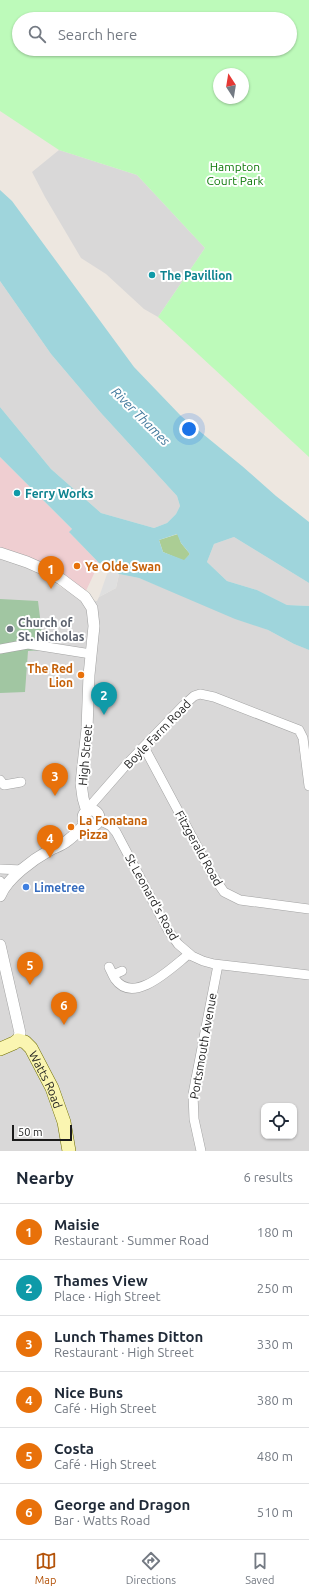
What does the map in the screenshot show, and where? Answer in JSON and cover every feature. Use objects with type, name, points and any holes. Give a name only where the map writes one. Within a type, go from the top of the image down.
[{"type":"main road","points":[[0,1049],[14,1044],[18,1040]]},
{"type":"main road","name":"Watts Road","points":[[18,1040],[25,1042],[31,1048],[52,1088],[64,1122],[69,1151]]},
{"type":"street","name":"High Street","points":[[0,553],[45,570],[61,579],[85,597],[92,608],[94,626],[90,654],[87,729],[81,783],[83,798],[89,811]]},
{"type":"street","points":[[0,649],[28,644],[90,654]]},
{"type":"street","name":"Boyle Farm Road","points":[[89,811],[95,800],[144,747],[184,705],[194,696],[200,694],[214,697],[295,728],[302,733],[309,786]]},
{"type":"street","name":"Fitzgerald Road","points":[[144,747],[213,876],[224,892],[240,900],[309,909]]},
{"type":"street","points":[[0,780],[4,785],[21,782]]},
{"type":"street","points":[[89,811],[98,814],[99,820],[95,826],[86,824],[83,817],[89,811]]},
{"type":"street","name":"St Leonard's Road","points":[[99,820],[111,826],[116,832],[168,930],[178,944],[189,954],[203,961],[218,965],[309,975]]},
{"type":"street","points":[[1,889],[22,870],[50,850],[66,842],[78,833],[86,824]]},
{"type":"street","points":[[0,869],[22,870]]},
{"type":"street","points":[[0,945],[20,1033],[18,1040]]},
{"type":"street","points":[[122,971],[111,971],[115,979],[124,986],[130,989],[140,987],[151,983],[189,954]]},
{"type":"street","name":"Portsmouth Avenue","points":[[201,1151],[192,1102],[218,965]]},
{"type":"shaded area","points":[[59,150],[137,175],[205,248],[158,317],[144,309],[106,274],[81,258],[32,172]]},
{"type":"shaded area","points":[[0,281],[51,354],[101,413],[177,496],[180,506],[176,514],[167,523],[154,528],[101,513],[51,469],[0,407]]},
{"type":"shaded area","points":[[0,457],[72,529],[70,533],[99,563],[85,593],[0,550]]},
{"type":"shaded area","points":[[234,537],[309,583],[309,606],[287,605],[257,590],[227,581],[207,562],[214,544]]},
{"type":"shaded area","points":[[0,559],[18,564],[41,575],[82,600],[97,601],[99,597],[116,588],[119,574],[139,578],[268,630],[309,650],[309,1151],[0,1151]]},
{"type":"shaded area","points":[[111,569],[119,574],[116,588],[99,597],[107,574]]},
{"type":"green space","name":"Hampton Court Park","points":[[0,0],[309,0],[309,457],[158,317],[205,248],[137,175],[59,150],[0,111]]},
{"type":"green space","points":[[178,534],[181,543],[190,554],[184,561],[163,552],[159,540]]},
{"type":"green space","points":[[0,599],[38,601],[44,650],[28,651],[25,692],[0,693]]},
{"type":"water","name":"River Thames","points":[[0,190],[12,201],[134,367],[181,416],[309,522],[309,583],[234,537],[214,544],[207,562],[227,581],[257,590],[287,605],[309,606],[309,650],[268,630],[235,619],[139,578],[119,574],[107,565],[99,563],[69,532],[72,529],[0,457],[0,407],[51,469],[101,513],[154,528],[167,523],[176,514],[180,506],[177,496],[101,413],[51,354],[0,281]],"holes":[[[177,534],[181,543],[190,554],[184,560],[163,552],[159,540]]]},
{"type":"place","name":"The Pavillion","points":[[152,275]]},
{"type":"place","name":"Ferry Works","points":[[17,493]]},
{"type":"place","name":"Ye Olde Swan","points":[[77,566]]},
{"type":"place","name":"Maisie","points":[[51,589]]},
{"type":"place","name":"Church of St. Nicholas","points":[[10,629]]},
{"type":"place","name":"The Red Lion","points":[[81,675]]},
{"type":"place","name":"Thames View","points":[[104,715]]},
{"type":"place","name":"Lunch Thames Ditton","points":[[55,796]]},
{"type":"place","name":"La Fonatana Pizza","points":[[71,827]]},
{"type":"place","name":"Nice Buns","points":[[50,858]]},
{"type":"place","name":"Limetree","points":[[26,887]]},
{"type":"place","name":"Costa","points":[[30,985]]},
{"type":"place","name":"George and Dragon","points":[[64,1025]]}]
